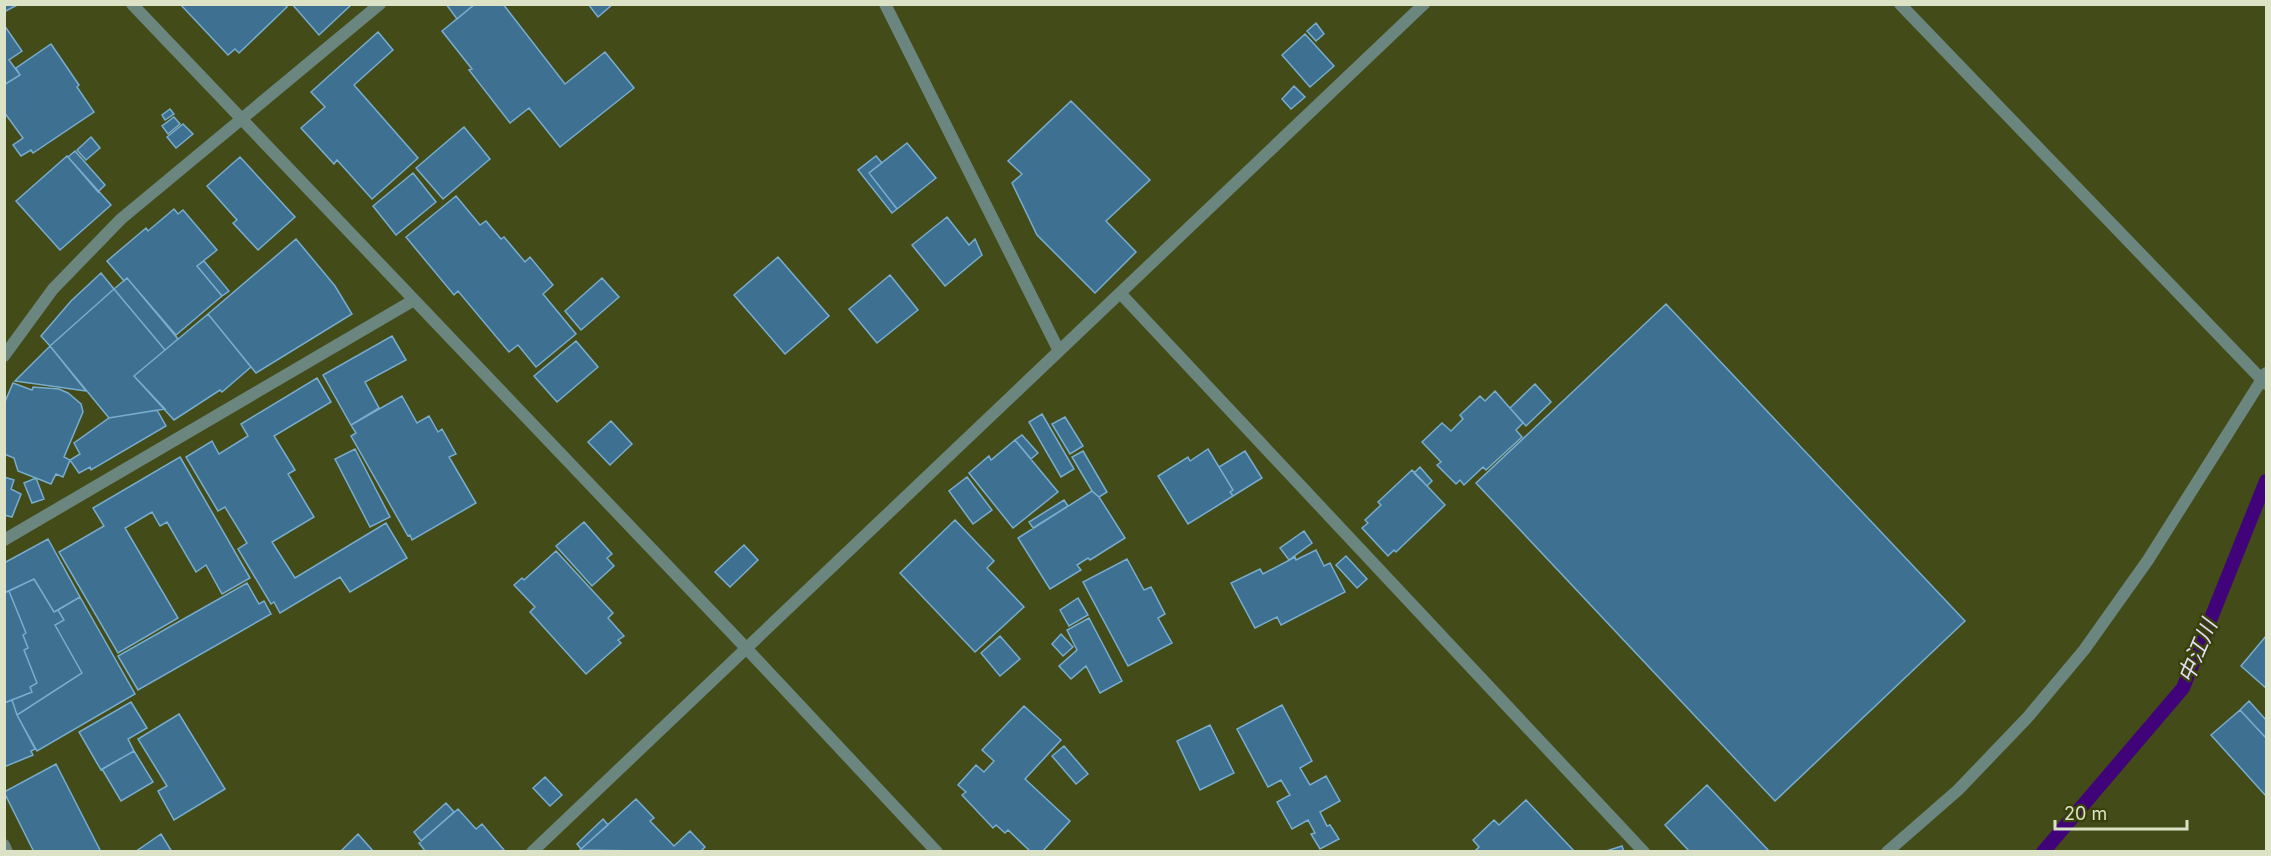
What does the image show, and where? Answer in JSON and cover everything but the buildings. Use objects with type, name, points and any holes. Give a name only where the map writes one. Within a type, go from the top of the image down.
[{"type":"street","points":[[132,4],[747,649],[937,852]]},
{"type":"street","points":[[4,356],[53,289],[121,219],[380,4]]},
{"type":"street","points":[[885,4],[1059,351]]},
{"type":"street","points":[[532,852],[1424,4]]},
{"type":"street","points":[[1887,852],[1958,790],[2027,718],[2084,650],[2148,560],[2265,379],[1900,4]]},
{"type":"street","points":[[1121,294],[1644,852]]},
{"type":"street","points":[[4,540],[414,300]]},
{"type":"street","points":[[4,845],[7,852]]},
{"type":"waterway","name":"中江川","points":[[2043,852],[2183,688],[2266,481]]}]
